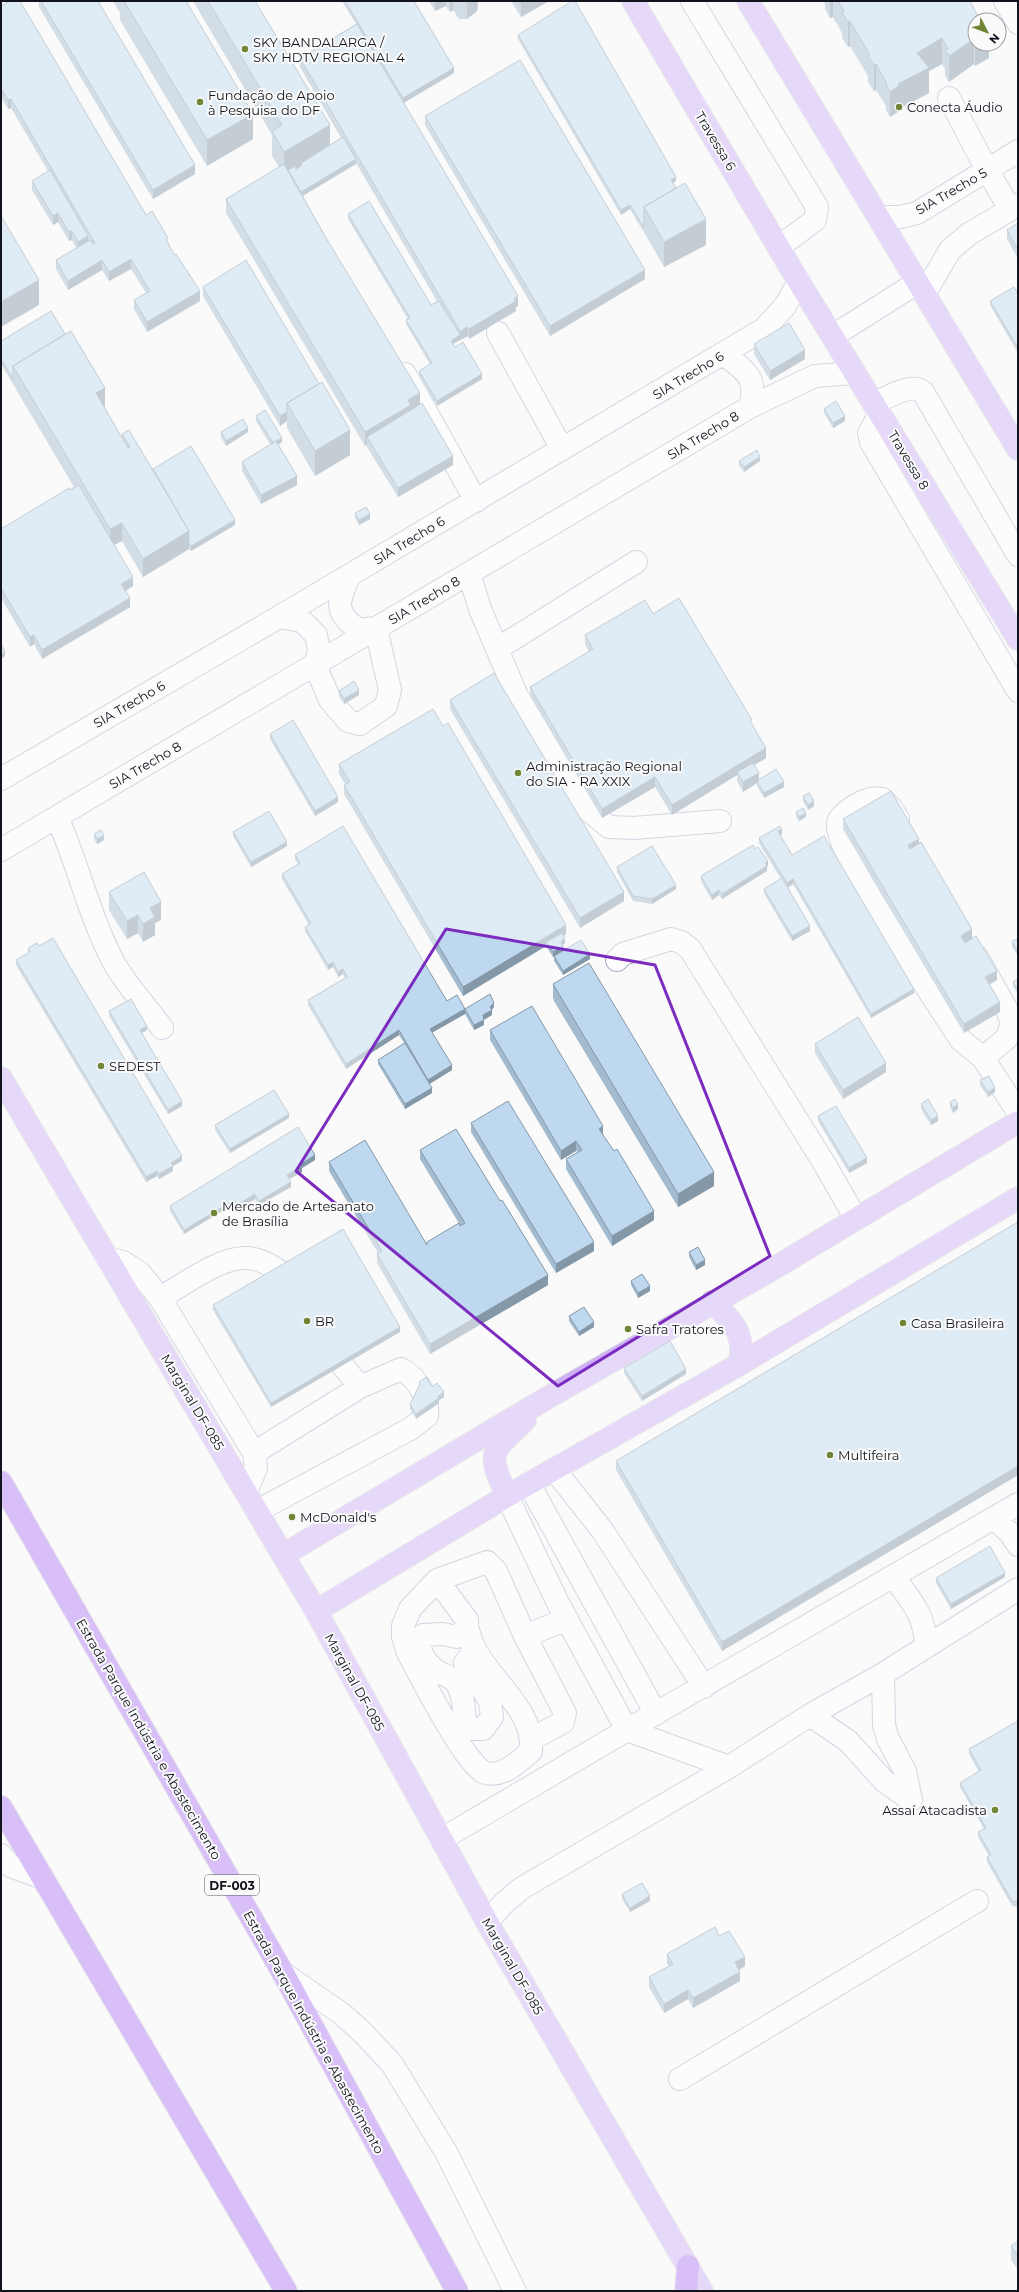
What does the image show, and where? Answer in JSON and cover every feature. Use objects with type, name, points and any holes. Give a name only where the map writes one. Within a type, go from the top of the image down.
[{"type":"highway","points":[[1,1469],[36,1543]]},
{"type":"highway","name":"Estrada Parque Indústria e Abastecimento","points":[[1,1482],[283,1972],[457,2291]]},
{"type":"highway","points":[[1,1807],[286,2291]]},
{"type":"highway","points":[[686,2291],[688,2266]]},
{"type":"main road","name":"Travessa 6","points":[[633,1],[799,282]]},
{"type":"main road","points":[[748,1],[922,287],[1018,449]]},
{"type":"main road","name":"Travessa 8","points":[[799,282],[878,408],[1018,639]]},
{"type":"main road","name":"Marginal DF-085","points":[[1,1078],[316,1611],[487,1922],[702,2291]]},
{"type":"main road","points":[[283,1555],[547,1398],[856,1219],[1018,1122]]},
{"type":"main road","points":[[316,1611],[507,1496],[740,1364],[1018,1198]]},
{"type":"main road","points":[[712,1302],[727,1316],[740,1336],[742,1349],[740,1364]]},
{"type":"main road","points":[[507,1496],[496,1472],[493,1457],[498,1448],[547,1398]]},
{"type":"street","points":[[692,1],[817,207],[815,220],[779,248]]},
{"type":"street","points":[[1005,1],[1018,23]]},
{"type":"street","points":[[832,336],[922,287],[950,250],[969,234],[1014,207],[987,170],[949,98]]},
{"type":"street","name":"SIA Trecho 5","points":[[879,217],[900,217],[917,213],[1018,152]]},
{"type":"street","name":"SIA Trecho 6","points":[[1,779],[349,576],[764,329],[785,306],[799,282]]},
{"type":"street","points":[[498,333],[562,450]]},
{"type":"street","points":[[393,354],[476,500]]},
{"type":"street","points":[[723,354],[746,372],[754,391],[750,407]]},
{"type":"street","name":"SIA Trecho 8","points":[[1,850],[750,407],[815,376],[855,373]]},
{"type":"street","points":[[1018,555],[923,392],[919,389],[911,388],[878,408],[869,433],[871,442],[1018,691]]},
{"type":"street","points":[[497,649],[636,562]]},
{"type":"street","points":[[469,573],[480,609],[517,696],[589,811],[609,827],[634,828],[720,820]]},
{"type":"street","points":[[279,617],[302,622],[316,635],[319,651],[315,665],[330,700],[348,721],[360,724],[386,706],[390,690],[376,628],[359,630],[346,620],[339,607],[339,601],[349,576]]},
{"type":"street","points":[[907,835],[891,808],[882,799],[870,798],[845,813],[838,822],[839,837],[858,876],[961,1040],[983,1058],[1018,1112]]},
{"type":"street","points":[[57,817],[71,849],[93,918],[114,963],[162,1028]]},
{"type":"street","points":[[617,960],[623,954],[671,938],[681,942],[690,949],[820,1156],[856,1219]]},
{"type":"street","points":[[968,943],[1007,1010],[1012,1023],[1007,1038],[983,1058]]},
{"type":"street","points":[[108,1258],[123,1262],[140,1273],[160,1298],[254,1453],[256,1468],[246,1492]]},
{"type":"street","points":[[160,1298],[222,1263],[244,1258],[270,1265],[284,1274]]},
{"type":"street","points":[[343,1366],[360,1387]]},
{"type":"street","points":[[254,1453],[360,1387],[401,1369],[412,1375],[428,1404],[427,1416],[410,1429],[257,1511]]},
{"type":"street","points":[[554,1469],[602,1530],[704,1686]]},
{"type":"street","points":[[529,1484],[656,1714]]},
{"type":"street","points":[[507,1496],[562,1611],[627,1730],[729,1767]]},
{"type":"street","points":[[442,1839],[627,1730],[1018,1504]]},
{"type":"street","points":[[994,1518],[1010,1533],[1018,1545]]},
{"type":"street","points":[[475,1649],[465,1663],[490,1700],[492,1717],[483,1729],[474,1729],[465,1723],[460,1693],[452,1678],[428,1674],[408,1653],[403,1637],[403,1626],[410,1609],[437,1580],[482,1562],[491,1564],[496,1571],[522,1630],[565,1713],[563,1722],[532,1739]]},
{"type":"street","points":[[893,1576],[922,1618],[925,1629],[926,1648]]},
{"type":"street","points":[[437,1580],[467,1620],[467,1628],[475,1649],[525,1721],[532,1739],[531,1751],[504,1772],[487,1774],[480,1772],[460,1747],[438,1707],[421,1653],[421,1638],[423,1635],[443,1634],[457,1637],[467,1628]]},
{"type":"street","points":[[487,1922],[504,1903],[522,1888],[729,1767],[810,1715],[883,1674],[1018,1590]]},
{"type":"street","points":[[522,1630],[562,1611]]},
{"type":"street","points":[[810,1715],[848,1741],[885,1782],[911,1800],[905,1772],[888,1739],[884,1725],[883,1674]]},
{"type":"street","points":[[438,1707],[460,1693]]},
{"type":"street","points":[[1,1855],[10,1866],[43,1878]]},
{"type":"street","points":[[680,2079],[977,1901]]},
{"type":"street","points":[[283,1972],[342,2014],[362,2032],[392,2064],[446,2152],[515,2291]]},
{"type":"highlighted area","points":[[446,929],[655,965],[770,1256],[558,1386],[296,1171]]},
{"type":"building","points":[[10,1],[20,1],[146,215],[152,211],[168,238],[166,239],[174,255],[176,254],[200,291],[147,322],[134,300],[150,291],[131,259],[109,272],[102,260],[68,281],[56,260],[90,240],[93,244],[95,243],[11,99],[8,100],[1,88],[1,6]]},
{"type":"building","points":[[41,1],[98,1],[195,165],[153,190]]},
{"type":"building","name":"Fundação de Apoio à Pesquisa do DF","points":[[124,1],[186,1],[253,114],[207,140]]},
{"type":"building","points":[[208,1],[255,1],[330,125],[284,152],[272,131],[282,125]]},
{"type":"building","points":[[345,1],[414,1],[454,68],[403,98]]},
{"type":"building","points":[[572,1],[575,1],[676,177],[671,180],[676,188],[644,207],[644,226],[630,205],[621,210],[518,35]]},
{"type":"building","points":[[838,1],[970,1],[976,12],[967,12],[967,44],[949,56],[945,50],[948,49],[942,38],[917,53],[929,68],[898,84],[899,86],[890,92],[876,64],[874,66],[868,56],[870,55],[850,21],[848,22],[842,12],[844,11]]},
{"type":"building","points":[[357,24],[518,296],[514,299],[516,301],[469,329],[468,327],[460,331],[300,58]]},
{"type":"building","points":[[520,60],[645,270],[550,326],[425,116]]},
{"type":"building","points":[[343,137],[356,159],[301,192],[288,170],[295,166],[296,169],[302,165],[301,163]]},
{"type":"building","points":[[284,164],[323,233],[420,393],[408,400],[411,405],[365,432],[226,199]]},
{"type":"building","points":[[50,170],[88,236],[78,242],[72,231],[69,232],[58,213],[53,216],[32,181]]},
{"type":"building","points":[[685,183],[706,219],[664,242],[644,207]]},
{"type":"building","points":[[369,201],[431,305],[439,301],[460,335],[451,341],[455,347],[463,342],[482,374],[437,401],[419,371],[432,363],[406,320],[410,318],[348,214]]},
{"type":"building","points":[[1,216],[39,280],[1,302]]},
{"type":"building","points":[[1018,223],[1018,250],[1007,230]]},
{"type":"building","points":[[246,260],[319,384],[287,403],[287,412],[280,416],[203,287]]},
{"type":"building","points":[[1014,287],[1018,294],[1018,348],[990,301]]},
{"type":"building","points":[[51,311],[65,334],[13,366],[13,379],[1,359],[1,341]]},
{"type":"building","points":[[789,323],[805,350],[770,371],[754,344]]},
{"type":"building","points":[[71,331],[105,388],[96,393],[128,448],[130,447],[122,434],[129,430],[189,531],[143,559],[122,523],[110,529],[13,366]]},
{"type":"building","points":[[322,382],[350,430],[315,451],[287,403]]},
{"type":"building","points":[[836,401],[845,416],[833,423],[824,409]]},
{"type":"building","points":[[422,403],[453,456],[398,488],[367,437]]},
{"type":"building","points":[[265,410],[282,438],[273,443],[256,416]]},
{"type":"building","points":[[243,419],[248,428],[226,441],[221,432]]},
{"type":"building","points":[[276,441],[297,476],[261,495],[242,462]]},
{"type":"building","points":[[191,446],[235,520],[191,546],[189,544],[189,531],[153,469]]},
{"type":"building","points":[[757,450],[760,457],[744,467],[739,461]]},
{"type":"building","points":[[79,485],[133,577],[121,584],[130,598],[42,650],[34,635],[30,637],[1,588],[1,529],[69,488],[70,490]]},
{"type":"building","points":[[366,507],[370,514],[359,520],[355,513]]},
{"type":"building","points":[[679,598],[752,720],[750,721],[766,748],[672,805],[655,777],[602,809],[530,687],[593,649],[585,635],[645,600],[653,614]]},
{"type":"building","points":[[1,644],[5,652],[1,654]]},
{"type":"building","name":"Administração Regional do SIA - RA XXIX","points":[[494,673],[624,892],[580,918],[450,700]]},
{"type":"building","points":[[354,681],[359,690],[344,699],[339,691]]},
{"type":"building","points":[[433,709],[443,726],[448,723],[566,925],[463,987],[344,785],[350,782],[339,764]]},
{"type":"building","points":[[293,720],[338,797],[315,811],[270,734]]},
{"type":"building","points":[[753,763],[759,773],[743,782],[737,772]]},
{"type":"building","points":[[776,769],[784,782],[764,793],[757,781]]},
{"type":"building","points":[[891,791],[919,839],[908,845],[910,849],[921,842],[972,929],[961,936],[965,943],[976,936],[997,971],[985,977],[1000,1002],[964,1024],[843,819]]},
{"type":"building","points":[[809,793],[814,801],[808,805],[803,796]]},
{"type":"building","points":[[803,808],[806,813],[799,817],[796,812]]},
{"type":"building","points":[[269,811],[287,842],[251,862],[233,832]]},
{"type":"building","points":[[343,826],[447,1001],[457,995],[465,1009],[430,1029],[452,1065],[428,1080],[399,1030],[346,1064],[308,1000],[347,977],[343,969],[338,972],[333,962],[328,965],[305,927],[311,923],[282,874],[300,863],[295,855]]},
{"type":"building","points":[[780,826],[782,829],[778,831],[792,855],[824,836],[914,989],[871,1014],[793,879],[787,883],[759,838]]},
{"type":"building","points":[[101,830],[104,836],[97,839],[94,834]]},
{"type":"building","points":[[753,845],[755,849],[758,847],[768,861],[765,863],[767,866],[722,894],[719,890],[712,895],[701,876]]},
{"type":"building","points":[[652,846],[676,885],[652,899],[633,896],[617,867]]},
{"type":"building","points":[[144,872],[161,902],[150,908],[155,917],[143,924],[138,915],[127,921],[109,892]]},
{"type":"building","points":[[782,878],[810,926],[792,936],[764,889]]},
{"type":"building","points":[[562,933],[565,938],[561,942],[563,946],[553,952],[546,942]]},
{"type":"building","name":"SEDEST","points":[[53,938],[182,1156],[171,1163],[173,1166],[159,1174],[157,1171],[146,1177],[16,960],[30,952],[28,948],[37,943],[39,946]]},
{"type":"building","points":[[1018,939],[1018,948],[1016,949],[1012,941]]},
{"type":"building","points":[[581,940],[590,954],[563,971],[554,956]]},
{"type":"building","points":[[589,963],[714,1172],[678,1194],[553,984]]},
{"type":"building","points":[[1018,979],[1018,990],[1013,982]]},
{"type":"building","points":[[490,994],[494,1003],[490,1007],[492,1010],[483,1015],[484,1020],[474,1025],[465,1009]]},
{"type":"building","points":[[131,999],[147,1026],[140,1030],[182,1101],[168,1110],[109,1011]]},
{"type":"building","points":[[532,1006],[603,1126],[599,1129],[614,1151],[617,1149],[654,1211],[612,1236],[566,1159],[582,1150],[576,1141],[561,1151],[490,1030]]},
{"type":"building","points":[[858,1017],[886,1063],[843,1090],[815,1044]]},
{"type":"building","points":[[405,1043],[432,1088],[405,1104],[378,1060]]},
{"type":"building","points":[[989,1076],[995,1088],[988,1092],[980,1080]]},
{"type":"building","points":[[274,1090],[289,1114],[230,1149],[215,1125]]},
{"type":"building","points":[[928,1099],[938,1116],[931,1120],[921,1104]]},
{"type":"building","points":[[955,1099],[958,1104],[953,1108],[950,1102]]},
{"type":"building","points":[[508,1101],[594,1242],[556,1264],[471,1123]]},
{"type":"building","points":[[836,1106],[867,1158],[849,1168],[818,1116]]},
{"type":"building","points":[[298,1127],[315,1155],[301,1164],[302,1167],[287,1175],[291,1182],[259,1201],[255,1194],[237,1205],[234,1200],[184,1230],[170,1206]]},
{"type":"building","points":[[456,1129],[548,1275],[430,1344],[377,1254],[382,1251],[329,1162],[365,1140],[427,1245],[427,1242],[459,1223],[460,1226],[465,1223],[420,1150]]},
{"type":"building","name":"Multifeira","points":[[1018,1222],[1018,1466],[722,1642],[616,1461]]},
{"type":"building","name":"BR","points":[[343,1229],[400,1327],[271,1403],[213,1305]]},
{"type":"building","points":[[698,1247],[705,1260],[696,1265],[689,1252]]},
{"type":"building","points":[[642,1274],[650,1286],[638,1293],[631,1281]]},
{"type":"building","points":[[584,1307],[594,1322],[579,1332],[569,1316]]},
{"type":"building","points":[[670,1341],[686,1369],[642,1396],[624,1368]]},
{"type":"building","points":[[426,1377],[432,1387],[437,1383],[444,1392],[438,1396],[439,1398],[416,1414],[410,1404],[420,1384],[419,1382]]},
{"type":"building","points":[[990,1546],[1005,1573],[951,1604],[936,1578]]},
{"type":"building","name":"Assaí Atacadista","points":[[1018,1721],[1018,1902],[1012,1901],[987,1857],[991,1855],[978,1832],[986,1828],[960,1783],[981,1770],[969,1749]]},
{"type":"building","points":[[642,1883],[650,1896],[630,1908],[622,1894]]},
{"type":"building","points":[[715,1927],[719,1936],[729,1931],[745,1957],[735,1962],[740,1972],[693,1998],[688,1990],[664,2004],[649,1977],[673,1964],[667,1954]]},
{"type":"building","points":[[1018,2241],[1018,2256],[1011,2246]]},
{"type":"place","name":"SKY BANDALARGA / SKY HDTV REGIONAL 4","points":[[245,49]]},
{"type":"place","name":"Fundação de Apoio à Pesquisa do DF","points":[[200,102]]},
{"type":"place","name":"Conecta Áudio","points":[[899,107]]},
{"type":"place","name":"Administração Regional do SIA - RA XXIX","points":[[518,773]]},
{"type":"place","name":"SEDEST","points":[[101,1066]]},
{"type":"place","name":"Mercado de Artesanato de Brasília","points":[[214,1213]]},
{"type":"place","name":"BR","points":[[307,1321]]},
{"type":"place","name":"Casa Brasileira","points":[[903,1323]]},
{"type":"place","name":"Safra Tratores","points":[[628,1329]]},
{"type":"place","name":"Multifeira","points":[[830,1455]]},
{"type":"place","name":"McDonald's","points":[[292,1517]]},
{"type":"place","name":"Assaí Atacadista","points":[[995,1810]]}]
